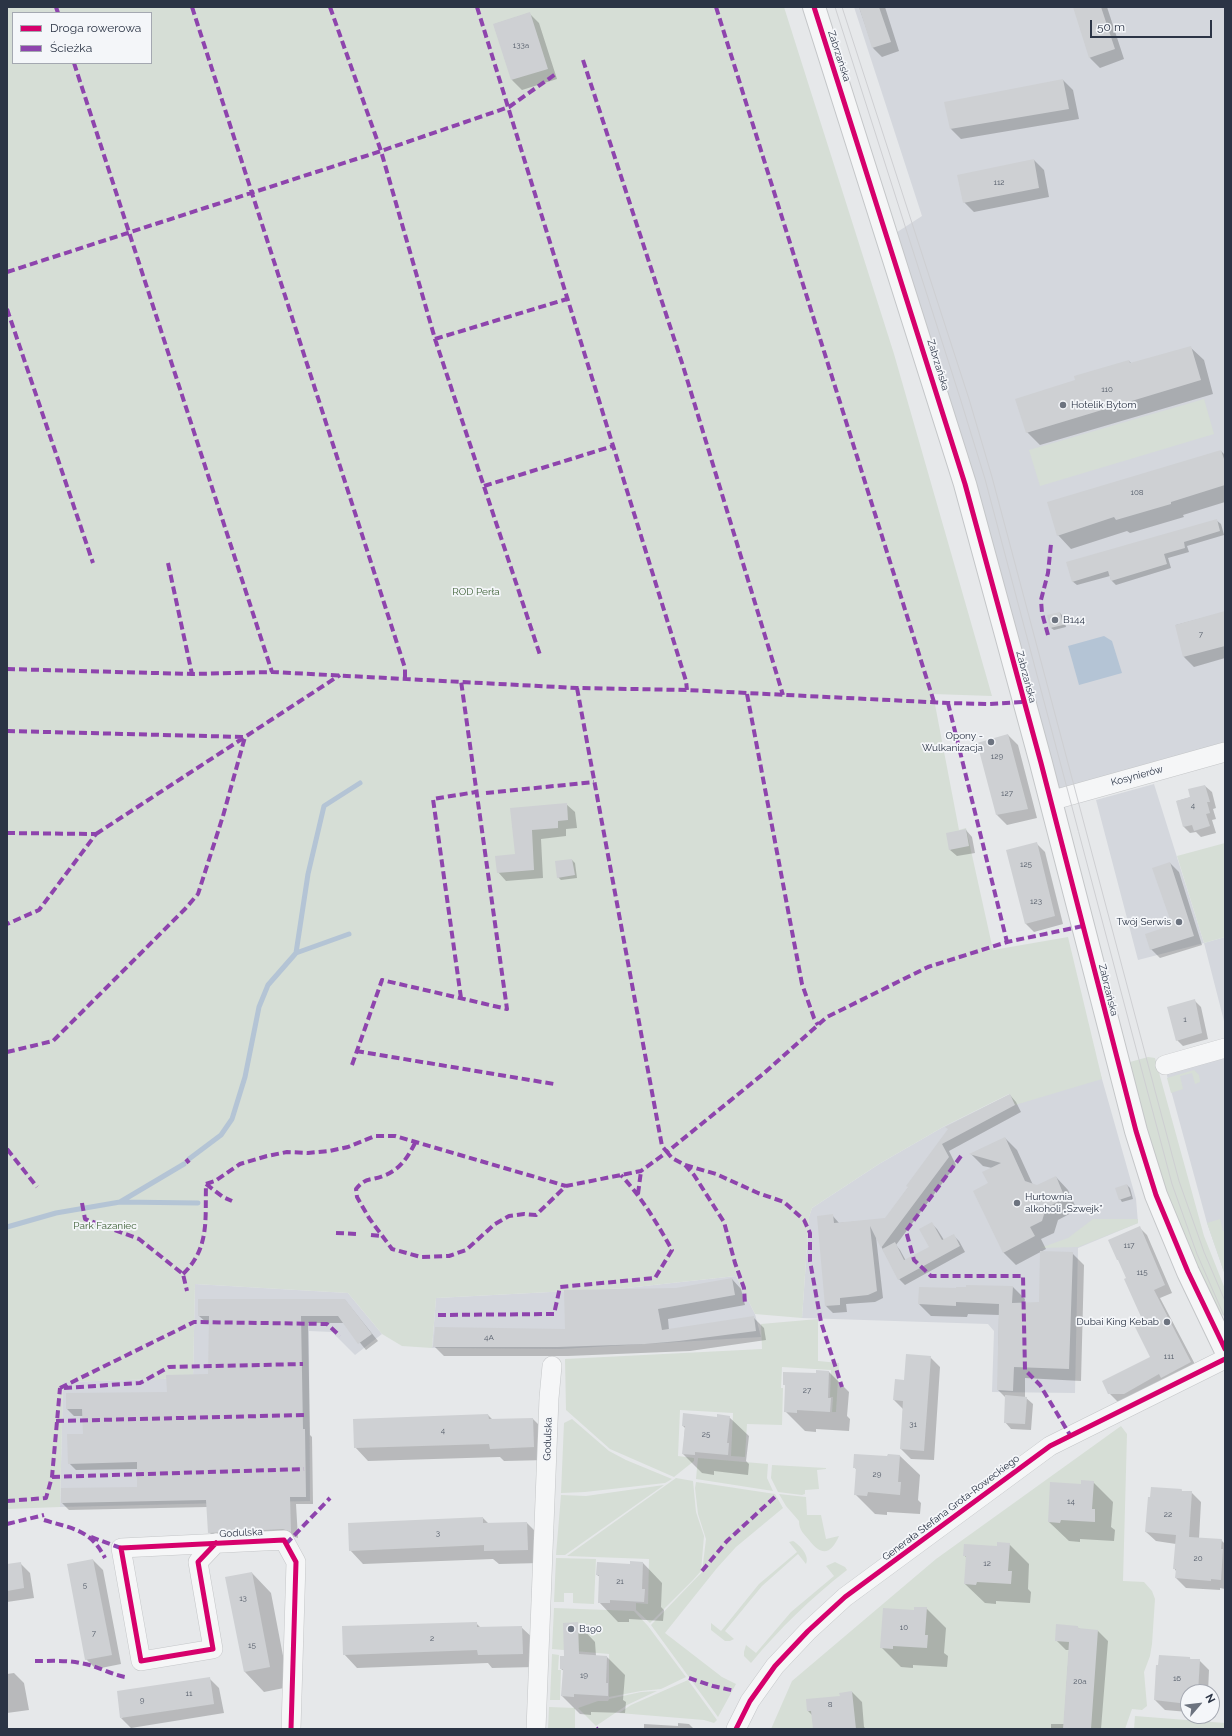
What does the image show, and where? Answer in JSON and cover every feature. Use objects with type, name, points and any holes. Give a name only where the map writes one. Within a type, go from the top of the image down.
[{"type":"street","name":"Zabrzańska","points":[[814,7],[905,290],[965,484],[1050,801],[1134,1124],[1156,1195],[1188,1272],[1225,1349]]},
{"type":"street","name":"Kosynierów","points":[[1050,801],[1225,752]]},
{"type":"street","points":[[1165,1065],[1225,1048]]},
{"type":"street","name":"Generała Stefana Grota-Roweckiego","points":[[736,1729],[750,1701],[775,1666],[808,1631],[845,1597],[1050,1446],[1225,1359]]},
{"type":"street","name":"Godulska","points":[[536,1729],[549,1398],[552,1366]]},
{"type":"street","name":"Godulska","points":[[216,1543],[198,1562],[213,1649],[141,1661],[121,1548],[216,1543],[284,1540],[296,1562],[291,1729]]},
{"type":"shaded area","points":[[854,7],[1225,7],[1225,753],[1050,801],[888,238],[922,216]]},
{"type":"shaded area","points":[[1154,784],[1204,943],[1138,960],[1096,800]]},
{"type":"shaded area","points":[[1225,937],[1225,1025],[1204,943]]},
{"type":"shaded area","points":[[1225,1056],[1225,1275],[1207,1223],[1166,1072]]},
{"type":"shaded area","points":[[1098,1065],[1136,1199],[1138,1223],[1078,1248],[1075,1393],[992,1392],[994,1331],[988,1324],[802,1318],[809,1217],[812,1208],[879,1164],[943,1127],[1010,1094]]},
{"type":"shaded area","points":[[736,1276],[755,1314],[761,1337],[561,1349],[432,1348],[436,1298],[626,1288]]},
{"type":"shaded area","points":[[195,1284],[348,1293],[382,1334],[355,1355],[332,1332],[309,1331],[310,1501],[60,1507],[63,1382],[193,1378]]},
{"type":"green space","name":"ROD Perła","points":[[7,7],[784,7],[894,354],[992,696],[933,694],[959,830],[966,828],[993,950],[1068,937],[1102,1079],[1015,1105],[1009,1094],[943,1127],[879,1164],[812,1208],[809,1217],[802,1318],[755,1314],[736,1276],[626,1288],[436,1298],[432,1348],[402,1346],[382,1334],[348,1293],[195,1284],[193,1378],[63,1382],[60,1507],[7,1509]]},
{"type":"green space","points":[[1204,399],[1214,434],[1040,486],[1029,450]]},
{"type":"green space","points":[[1225,843],[1225,937],[1204,943],[1177,856]]},
{"type":"green space","points":[[1148,1057],[1155,1058],[1204,1236],[1225,1289],[1225,1314],[1221,1316],[1199,1271],[1159,1175],[1130,1062]]},
{"type":"green space","points":[[1194,1070],[1199,1075],[1200,1082],[1195,1084],[1192,1073],[1180,1076],[1183,1089],[1171,1093],[1167,1078]]},
{"type":"green space","points":[[1093,1219],[1138,1219],[1138,1223],[1078,1247],[1040,1248],[1068,1238]]},
{"type":"green space","points":[[1220,1219],[1223,1231],[1225,1231],[1225,1275],[1207,1223]]},
{"type":"green space","points":[[818,1319],[818,1361],[839,1363],[836,1412],[832,1412],[833,1397],[830,1397],[831,1370],[782,1367],[782,1425],[747,1424],[745,1457],[731,1456],[733,1413],[680,1410],[678,1456],[694,1458],[694,1461],[674,1477],[610,1449],[566,1410],[565,1359],[762,1349],[761,1324]]},
{"type":"green space","points":[[572,1419],[609,1451],[626,1460],[672,1479],[665,1483],[585,1492],[561,1493],[564,1423]]},
{"type":"green space","points":[[1121,1426],[1127,1434],[1123,1581],[1144,1582],[1152,1591],[1155,1599],[1152,1644],[1150,1656],[1144,1672],[1147,1706],[1142,1710],[1132,1709],[1125,1729],[771,1729],[792,1681],[936,1559]]},
{"type":"green space","points":[[698,1458],[768,1464],[767,1478],[773,1491],[696,1479]]},
{"type":"green space","points":[[772,1465],[826,1469],[817,1470],[819,1489],[805,1490],[805,1494],[802,1495],[778,1492],[771,1478]]},
{"type":"green space","points":[[676,1478],[693,1481],[696,1512],[704,1536],[701,1571],[650,1623],[636,1610],[636,1603],[648,1604],[649,1559],[567,1556]]},
{"type":"green space","points":[[696,1482],[775,1494],[783,1508],[736,1547],[717,1568],[665,1633],[722,1677],[736,1684],[718,1717],[651,1625],[702,1572],[706,1539],[698,1514],[695,1488]]},
{"type":"green space","points":[[664,1485],[565,1555],[556,1555],[561,1495],[586,1496]]},
{"type":"green space","points":[[779,1494],[806,1497],[807,1515],[821,1515],[826,1539],[839,1536],[833,1547],[826,1551],[818,1549],[802,1532],[799,1521],[786,1506]]},
{"type":"green space","points":[[793,1541],[799,1545],[805,1554],[807,1558],[806,1564],[798,1554],[762,1586],[725,1631],[734,1639],[725,1641],[711,1630],[711,1623],[721,1631],[759,1584],[797,1552],[789,1542]]},
{"type":"green space","points":[[556,1558],[596,1559],[594,1604],[573,1603],[573,1593],[564,1593],[564,1602],[554,1602]]},
{"type":"green space","points":[[835,1562],[845,1567],[847,1570],[796,1614],[751,1663],[744,1656],[746,1645],[756,1653],[791,1612],[834,1576],[826,1566]]},
{"type":"green space","points":[[554,1608],[634,1611],[648,1626],[686,1677],[661,1689],[609,1697],[609,1654],[552,1649]]},
{"type":"green space","points":[[552,1654],[559,1655],[558,1670],[561,1670],[560,1700],[550,1700]]},
{"type":"green space","points":[[688,1680],[717,1720],[714,1723],[704,1720],[619,1713],[631,1705]]},
{"type":"green space","points":[[657,1691],[627,1705],[596,1726],[578,1708],[598,1701],[608,1701],[609,1699],[641,1692]]},
{"type":"green space","points":[[549,1707],[575,1708],[575,1729],[548,1729]]},
{"type":"green space","points":[[1135,1716],[1180,1720],[1180,1724],[1225,1723],[1225,1729],[1134,1729]]},
{"type":"water","points":[[1104,636],[1112,641],[1122,673],[1079,685],[1068,646]]},
{"type":"building","points":[[859,7],[879,7],[891,42],[872,48]]},
{"type":"building","points":[[1073,7],[1101,7],[1115,49],[1089,58]]},
{"type":"building","points":[[530,12],[548,69],[511,80],[493,24]]},
{"type":"building","points":[[1063,79],[1069,109],[950,129],[944,102]]},
{"type":"building","points":[[1034,159],[1039,188],[963,203],[957,175]]},
{"type":"building","points":[[1191,346],[1201,380],[1026,433],[1015,399],[1075,380],[1074,376],[1129,360],[1130,363]]},
{"type":"building","points":[[1221,450],[1225,462],[1225,485],[1171,502],[1171,504],[1116,520],[1114,517],[1057,536],[1047,502]]},
{"type":"building","points":[[1217,519],[1220,531],[1184,542],[1185,548],[1164,554],[1167,564],[1111,581],[1108,571],[1072,582],[1066,562]]},
{"type":"building","points":[[1225,611],[1225,646],[1183,657],[1175,625]]},
{"type":"building","name":"B144","points":[[1060,612],[1063,625],[1050,628],[1047,615]]},
{"type":"building","points":[[1008,734],[1028,809],[996,815],[977,743]]},
{"type":"building","points":[[1205,785],[1210,802],[1207,802],[1210,813],[1206,814],[1210,826],[1194,831],[1192,825],[1183,827],[1176,801],[1190,797],[1188,789]]},
{"type":"building","points":[[567,803],[568,820],[558,821],[558,828],[532,830],[534,870],[497,873],[495,856],[515,854],[510,808]]},
{"type":"building","points":[[966,829],[969,846],[949,850],[946,833]]},
{"type":"building","points":[[1037,842],[1055,916],[1025,924],[1006,850]]},
{"type":"building","points":[[572,859],[575,875],[557,878],[555,861]]},
{"type":"building","points":[[1170,862],[1194,936],[1150,950],[1145,934],[1172,925],[1152,868]]},
{"type":"building","points":[[1195,999],[1202,1033],[1176,1041],[1167,1007]]},
{"type":"building","points":[[1010,1094],[1015,1105],[942,1144],[949,1157],[881,1248],[870,1226],[877,1291],[868,1295],[840,1298],[840,1305],[825,1306],[817,1216],[833,1214],[834,1223],[885,1218],[908,1187],[906,1186],[948,1129],[945,1127]]},
{"type":"building","name":"Hurtownia alkoholi „Szwejk”","points":[[1005,1137],[1025,1181],[1037,1185],[1056,1176],[1065,1198],[1046,1208],[1042,1221],[1030,1227],[1035,1236],[1003,1253],[973,1191],[988,1183],[982,1172],[1001,1163],[969,1154]]},
{"type":"building","points":[[1127,1184],[1131,1196],[1119,1200],[1115,1188]]},
{"type":"building","points":[[932,1222],[942,1240],[954,1234],[960,1246],[898,1280],[882,1249],[895,1242],[904,1260],[929,1247],[919,1229]]},
{"type":"building","points":[[1140,1226],[1165,1285],[1154,1290],[1191,1362],[1161,1378],[1159,1374],[1124,1394],[1108,1394],[1102,1381],[1150,1357],[1133,1323],[1142,1319],[1124,1279],[1126,1278],[1108,1240]]},
{"type":"building","points":[[1040,1251],[1073,1252],[1069,1369],[1014,1367],[1013,1391],[997,1390],[999,1304],[956,1302],[956,1306],[918,1304],[919,1287],[956,1288],[966,1287],[966,1285],[1013,1286],[1012,1303],[1039,1302]]},
{"type":"building","points":[[732,1278],[735,1295],[658,1309],[662,1330],[754,1316],[756,1331],[645,1344],[558,1347],[433,1347],[435,1327],[565,1329],[564,1290],[676,1288]]},
{"type":"building","points":[[198,1299],[345,1299],[372,1334],[358,1344],[338,1316],[301,1316],[306,1497],[290,1497],[291,1532],[283,1529],[208,1533],[206,1500],[61,1503],[61,1488],[137,1487],[137,1462],[68,1464],[67,1434],[83,1434],[82,1409],[66,1409],[66,1393],[167,1392],[166,1375],[208,1374],[209,1316],[198,1316]]},
{"type":"building","points":[[906,1354],[931,1356],[924,1451],[900,1449],[903,1401],[893,1400],[895,1379],[904,1380]]},
{"type":"building","points":[[816,1370],[829,1371],[828,1398],[831,1398],[830,1412],[797,1410],[797,1413],[784,1412],[785,1385],[783,1385],[783,1372],[816,1373]]},
{"type":"building","points":[[1005,1395],[1027,1397],[1025,1424],[1004,1423]]},
{"type":"building","points":[[683,1413],[717,1417],[717,1414],[730,1416],[727,1443],[729,1443],[728,1455],[695,1452],[695,1455],[682,1454],[685,1426],[682,1426]]},
{"type":"building","points":[[488,1414],[489,1419],[533,1418],[534,1447],[490,1449],[489,1444],[354,1448],[353,1419]]},
{"type":"building","points":[[854,1454],[887,1456],[888,1454],[900,1455],[898,1482],[901,1482],[900,1495],[868,1492],[867,1496],[854,1495],[856,1468],[853,1468]]},
{"type":"building","points":[[1081,1480],[1094,1481],[1092,1509],[1095,1509],[1095,1522],[1061,1520],[1060,1523],[1048,1522],[1050,1482],[1081,1484]]},
{"type":"building","points":[[1151,1487],[1192,1491],[1189,1537],[1222,1539],[1221,1549],[1223,1549],[1221,1580],[1211,1579],[1211,1581],[1175,1578],[1176,1569],[1173,1569],[1176,1535],[1145,1532],[1148,1497],[1150,1497]]},
{"type":"building","points":[[483,1517],[483,1523],[527,1522],[528,1550],[484,1551],[484,1545],[349,1551],[348,1523]]},
{"type":"building","points":[[997,1542],[1010,1543],[1008,1571],[1012,1571],[1011,1584],[977,1582],[976,1585],[964,1584],[966,1556],[963,1556],[964,1544],[997,1546]]},
{"type":"building","points":[[93,1559],[112,1655],[85,1660],[67,1564]]},
{"type":"building","points":[[630,1561],[643,1562],[642,1589],[645,1589],[644,1602],[610,1600],[610,1603],[598,1603],[599,1575],[596,1575],[597,1562],[630,1564]]},
{"type":"building","points":[[21,1562],[24,1588],[7,1591],[7,1564]]},
{"type":"building","points":[[252,1572],[270,1667],[244,1672],[225,1577]]},
{"type":"building","points":[[914,1607],[927,1607],[925,1635],[928,1635],[927,1648],[893,1646],[893,1649],[880,1648],[883,1608],[914,1610]]},
{"type":"building","points":[[477,1622],[477,1627],[522,1626],[523,1654],[478,1655],[477,1650],[343,1655],[342,1626]]},
{"type":"building","points":[[578,1622],[579,1654],[607,1656],[606,1683],[608,1683],[608,1696],[574,1694],[574,1697],[561,1696],[563,1669],[560,1669],[560,1656],[564,1656],[563,1623]]},
{"type":"building","points":[[1056,1624],[1098,1630],[1091,1729],[1063,1729],[1069,1642],[1055,1641]]},
{"type":"building","points":[[1159,1655],[1200,1659],[1198,1684],[1180,1684],[1180,1703],[1154,1700],[1156,1665],[1158,1665]]},
{"type":"building","points":[[210,1677],[214,1704],[120,1718],[117,1691]]},
{"type":"building","points":[[852,1691],[856,1729],[813,1729],[811,1711],[807,1711],[806,1699],[840,1696],[839,1693]]},
{"type":"waterway","points":[[296,953],[308,874],[324,806],[360,783]]},
{"type":"waterway","points":[[189,1159],[221,1135],[232,1119],[245,1077],[259,1007],[268,985],[296,953],[349,934]]},
{"type":"waterway","points":[[120,1202],[184,1164]]},
{"type":"waterway","points":[[7,1227],[56,1213],[120,1202],[198,1203]]},
{"type":"tram line","points":[[835,7],[985,479],[1172,1184],[1197,1254],[1225,1318]]},
{"type":"tram line","points":[[842,7],[969,399],[992,477],[1179,1181],[1204,1252],[1225,1301]]},
{"type":"marked path","points":[[56,7],[58,12]]},
{"type":"marked path","points":[[192,7],[405,668],[405,678]]},
{"type":"marked path","points":[[330,7],[381,151],[435,339],[540,655]]},
{"type":"marked path","points":[[477,7],[686,681],[687,690]]},
{"type":"marked path","points":[[716,7],[934,702]]},
{"type":"marked path","points":[[583,60],[683,366],[783,695]]},
{"type":"marked path","points":[[74,64],[272,672]]},
{"type":"marked path","points":[[7,272],[381,151],[509,107],[557,73]]},
{"type":"marked path","points":[[435,339],[567,299]]},
{"type":"marked path","points":[[7,309],[93,563]]},
{"type":"marked path","points":[[484,486],[613,446]]},
{"type":"marked path","points":[[1048,635],[1042,613],[1041,600],[1048,573],[1051,544]]},
{"type":"marked path","points":[[168,563],[192,674]]},
{"type":"marked path","points":[[7,669],[192,674],[272,672],[577,688],[687,690],[948,703],[988,704],[1023,702]]},
{"type":"marked path","points":[[96,834],[340,675]]},
{"type":"marked path","points":[[352,1065],[382,980],[507,1009],[461,681]]},
{"type":"marked path","points":[[577,688],[662,1146],[667,1152],[763,1074],[827,1017],[928,967],[1007,942],[1083,926]]},
{"type":"marked path","points":[[747,694],[802,984],[818,1025]]},
{"type":"marked path","points":[[948,703],[1007,942]]},
{"type":"marked path","points":[[7,731],[245,737],[223,816],[198,894],[185,909],[53,1041],[7,1052]]},
{"type":"marked path","points":[[486,793],[594,782]]},
{"type":"marked path","points":[[461,998],[433,799],[476,792]]},
{"type":"marked path","points":[[7,833],[96,834],[39,910],[7,924]]},
{"type":"marked path","points":[[356,1051],[554,1084]]},
{"type":"marked path","points":[[206,1184],[215,1181],[240,1164],[267,1156],[287,1152],[308,1153],[329,1151],[348,1147],[375,1136],[395,1136],[566,1186]]},
{"type":"marked path","points":[[415,1143],[399,1167],[383,1176],[366,1181],[359,1185],[356,1189],[357,1197],[369,1218],[392,1249],[421,1257],[449,1256],[466,1250],[495,1224],[509,1216],[524,1214],[536,1215],[566,1186],[641,1171],[667,1152],[672,1158],[685,1165],[694,1175],[724,1222],[735,1263],[744,1288],[745,1304]]},
{"type":"marked path","points":[[7,1149],[37,1187]]},
{"type":"marked path","points":[[961,1156],[906,1231],[914,1260],[931,1276],[1023,1276],[1025,1370],[1040,1385],[1070,1435]]},
{"type":"marked path","points":[[186,1159],[189,1163]]},
{"type":"marked path","points":[[685,1165],[716,1174],[758,1193],[784,1202],[804,1220],[810,1233],[810,1261],[821,1322],[842,1387]]},
{"type":"marked path","points":[[638,1194],[641,1171]]},
{"type":"marked path","points":[[438,1315],[554,1314],[560,1287],[655,1278],[672,1250],[649,1211],[621,1175]]},
{"type":"marked path","points":[[206,1184],[223,1197],[232,1201]]},
{"type":"marked path","points":[[183,1274],[192,1264],[202,1243],[205,1221],[206,1184]]},
{"type":"marked path","points":[[82,1203],[85,1219],[139,1239],[183,1274],[187,1291]]},
{"type":"marked path","points":[[336,1233],[358,1234]]},
{"type":"marked path","points":[[371,1235],[381,1236]]},
{"type":"marked path","points":[[60,1388],[194,1322],[327,1324],[340,1336]]},
{"type":"marked path","points":[[64,1388],[140,1383],[169,1367],[303,1364]]},
{"type":"marked path","points":[[7,1501],[46,1498],[52,1477],[60,1388]]},
{"type":"marked path","points":[[56,1421],[304,1415]]},
{"type":"marked path","points":[[52,1477],[304,1469]]},
{"type":"marked path","points":[[702,1571],[727,1541],[777,1495]]},
{"type":"marked path","points":[[286,1544],[330,1498]]},
{"type":"marked path","points":[[7,1524],[44,1515]]},
{"type":"marked path","points":[[44,1520],[72,1528],[87,1536],[99,1548],[105,1558]]},
{"type":"marked path","points":[[91,1537],[121,1548]]},
{"type":"marked path","points":[[35,1661],[75,1662],[125,1677]]},
{"type":"marked path","points":[[689,1678],[735,1691]]},
{"type":"cycle path","points":[[814,7],[965,484],[1041,763],[1136,1131],[1156,1195],[1188,1272],[1225,1349]]},
{"type":"cycle path","points":[[736,1729],[750,1701],[775,1666],[808,1631],[845,1597],[1050,1446],[1225,1359]]},
{"type":"cycle path","points":[[216,1543],[198,1562],[213,1649],[141,1661],[121,1548],[284,1540],[296,1562],[291,1729]]},
{"type":"place","name":"Hotelik Bytom","points":[[1063,405]]},
{"type":"place","name":"B144","points":[[1055,620]]},
{"type":"place","name":"Opony - Wulkanizacja","points":[[991,742]]},
{"type":"place","name":"Twój Serwis","points":[[1179,922]]},
{"type":"place","name":"Hurtownia alkoholi „Szwejk”","points":[[1017,1203]]},
{"type":"place","name":"Dubai King Kebab","points":[[1167,1322]]},
{"type":"place","name":"B190","points":[[571,1629]]},
{"type":"park label","name":"Park Fazaniec","points":[[105,1226]]}]
